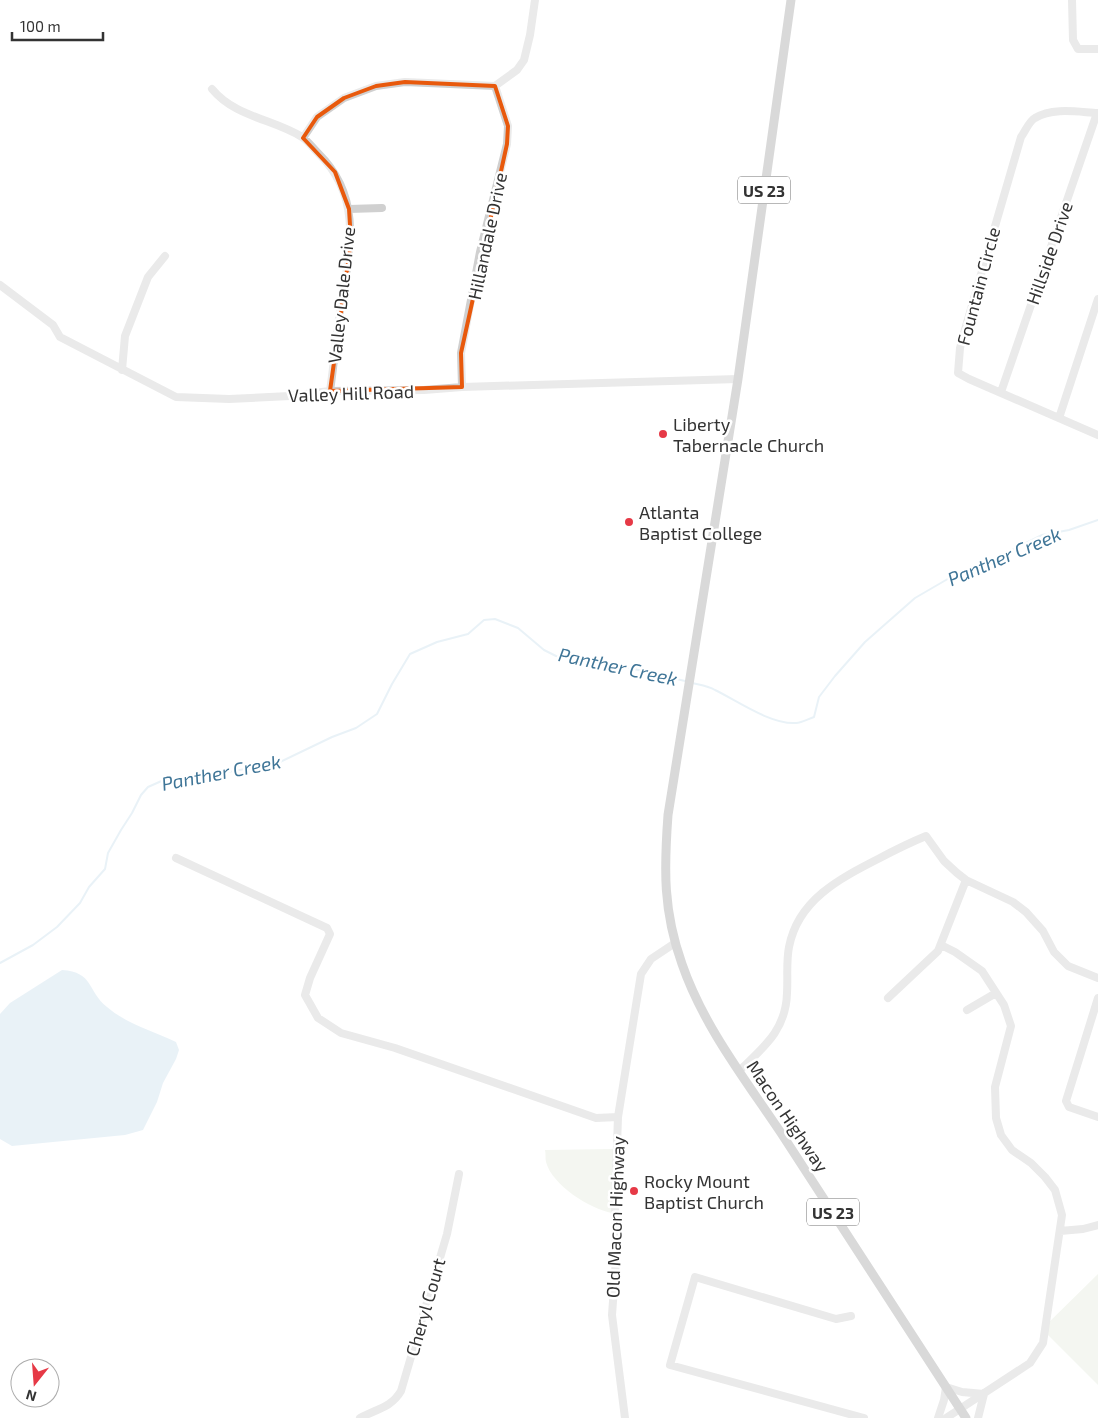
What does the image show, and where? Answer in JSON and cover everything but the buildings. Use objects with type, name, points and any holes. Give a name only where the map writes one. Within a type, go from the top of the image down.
[{"type":"main road","name":"US 23","points":[[676,943],[668,912],[665,886],[664,862],[668,814],[738,379],[791,0]]},
{"type":"main road","name":"Macon Highway","points":[[676,943],[686,977],[700,1006],[739,1071],[966,1418]]},
{"type":"street","points":[[303,138],[317,117],[344,98],[376,86],[405,82],[495,86],[517,70],[524,60],[529,43],[535,0]]},
{"type":"street","points":[[1072,0],[1072,40],[1075,46],[1078,49],[1098,49]]},
{"type":"street","name":"Hillandale Drive","points":[[462,387],[461,353],[480,252],[507,144],[508,126],[495,86]]},
{"type":"street","name":"Valley Dale Drive","points":[[212,89],[221,100],[240,111],[284,128],[303,138],[335,172],[349,209],[351,241],[330,391]]},
{"type":"street","name":"Fountain Circle","points":[[1097,113],[1072,110],[1048,113],[1033,118],[1021,137],[966,326],[958,364],[958,373],[1098,435]]},
{"type":"street","name":"Hillside Drive","points":[[1001,392],[1097,113]]},
{"type":"street","points":[[349,209],[382,208]]},
{"type":"street","points":[[122,370],[125,336],[148,277],[165,256]]},
{"type":"street","name":"Valley Hill Road","points":[[0,285],[53,325],[60,337],[176,397],[229,399],[290,396],[330,391],[424,390],[462,387],[738,379]]},
{"type":"street","points":[[1059,418],[1098,299]]},
{"type":"street","points":[[739,1071],[765,1046],[779,1026],[786,1010],[789,946],[794,930],[814,900],[843,877],[926,836],[944,860],[966,880],[1013,902],[1026,912],[1043,931],[1054,952],[1068,966],[1098,978]]},
{"type":"street","points":[[176,858],[327,928],[330,934],[310,978],[306,995],[318,1018],[341,1033],[396,1048],[596,1118],[618,1117]]},
{"type":"street","points":[[888,998],[938,951],[966,880]]},
{"type":"street","name":"Old Macon Highway","points":[[626,1418],[612,1315],[616,1260],[615,1200],[618,1117],[640,974],[651,959],[676,943]]},
{"type":"street","points":[[941,945],[955,952],[982,971],[1007,1013],[1011,1026],[995,1086],[998,1126],[1001,1135],[1012,1150],[1031,1163],[1045,1176],[1055,1190],[1062,1215],[1043,1344],[1030,1363],[961,1410],[946,1418]]},
{"type":"street","points":[[968,1010],[996,993]]},
{"type":"street","points":[[1098,998],[1066,1101],[1068,1107],[1098,1116]]},
{"type":"street","name":"Cheryl Court","points":[[360,1418],[389,1405],[397,1398],[401,1391],[447,1234],[459,1174]]},
{"type":"street","points":[[1060,1230],[1083,1230],[1098,1225]]},
{"type":"street","points":[[851,1316],[836,1319],[695,1277],[670,1365],[864,1418]]},
{"type":"street","points":[[938,1418],[946,1387],[962,1392],[984,1394]]},
{"type":"street","points":[[978,1418],[984,1394]]},
{"type":"highlighted area","points":[[405,82],[495,86],[508,126],[507,144],[461,353],[462,387],[330,391],[351,241],[349,209],[335,172],[303,138],[317,117],[344,98],[376,86]]},
{"type":"shaded area","points":[[614,1149],[612,1213],[593,1207],[564,1187],[550,1171],[545,1150]]},
{"type":"shaded area","points":[[1098,1274],[1098,1385],[1042,1329]]},
{"type":"water","points":[[62,970],[80,974],[107,1007],[132,1023],[176,1042],[179,1050],[143,1130],[125,1135],[12,1146],[0,1139],[0,1014],[10,1003]]},
{"type":"waterway","name":"Panther Creek","points":[[692,683],[712,689],[776,720],[786,723],[805,721],[814,717],[819,697],[865,642],[915,598],[958,573],[977,567],[1042,535],[1069,530],[1098,520]]},
{"type":"waterway","name":"Panther Creek","points":[[0,963],[33,945],[57,927],[80,903],[89,887],[105,869],[108,853],[141,795],[148,787],[166,779],[203,776],[276,764],[332,737],[356,728],[377,714],[410,654],[437,642],[468,634],[484,620],[495,619],[518,628],[544,650],[556,656],[634,669],[685,681]]},
{"type":"place","name":"Liberty Tabernacle Church","points":[[663,434]]},
{"type":"place","name":"Atlanta Baptist College","points":[[629,522]]},
{"type":"place","name":"Rocky Mount Baptist Church","points":[[634,1191]]}]
